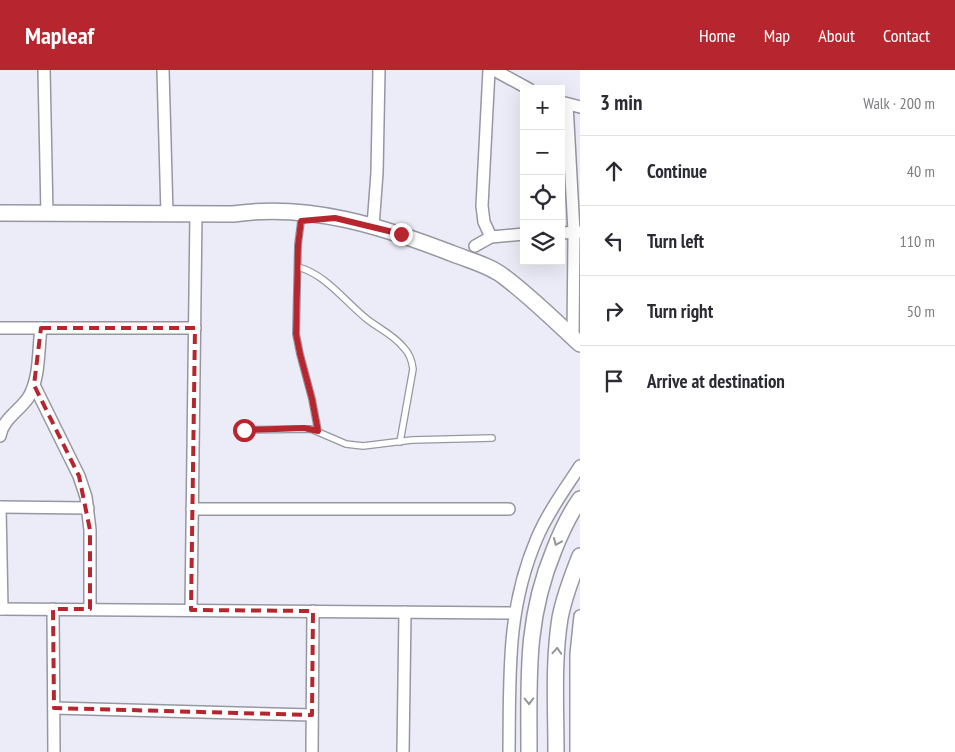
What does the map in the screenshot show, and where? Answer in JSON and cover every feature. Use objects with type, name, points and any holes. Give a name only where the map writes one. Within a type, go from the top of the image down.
[{"type":"street","points":[[44,70],[47,214]]},
{"type":"street","points":[[162,70],[167,214]]},
{"type":"street","points":[[373,226],[377,173],[379,70]]},
{"type":"street","points":[[489,70],[482,206],[487,229],[491,237]]},
{"type":"street","points":[[494,70],[522,85]]},
{"type":"street","points":[[565,103],[580,107]]},
{"type":"street","points":[[565,113],[577,232],[576,341]]},
{"type":"street","points":[[0,213],[233,214],[284,210],[310,213],[373,226],[427,244],[502,274],[576,341]]},
{"type":"street","points":[[191,610],[196,214]]},
{"type":"street","points":[[233,214],[267,220],[301,221],[335,218]]},
{"type":"street","points":[[475,246],[491,237],[520,234]]},
{"type":"street","points":[[0,328],[195,328]]},
{"type":"street","points":[[0,436],[2,424],[23,404],[34,386],[41,328]]},
{"type":"street","points":[[34,386],[79,476],[88,508],[90,530],[90,610]]},
{"type":"street","points":[[509,752],[511,648],[514,613],[523,575],[537,537],[556,502],[580,466]]},
{"type":"street","points":[[529,752],[529,657],[538,595],[560,535],[580,499]]},
{"type":"street","points":[[88,508],[0,507],[1,609],[514,613]]},
{"type":"street","points":[[192,509],[509,509]]},
{"type":"street","points":[[556,752],[557,651],[560,617],[580,556]]},
{"type":"street","points":[[53,609],[54,752]]},
{"type":"street","points":[[312,752],[313,612]]},
{"type":"street","points":[[403,752],[405,612]]},
{"type":"street","points":[[576,752],[576,654],[580,616]]},
{"type":"street","points":[[54,708],[312,716]]},
{"type":"lane","points":[[301,221],[297,339],[318,431]]},
{"type":"lane","points":[[298,267],[310,271],[323,279],[367,319],[397,340],[408,353],[412,360],[413,369],[400,442]]},
{"type":"lane","points":[[244,430],[304,428],[318,431],[338,441],[354,446],[492,438]]},
{"type":"highlighted area","points":[[41,328],[195,328],[191,610],[313,611],[312,715],[54,708],[53,609],[90,609],[90,530],[79,476],[34,385]]},
{"type":"route","points":[[244,430],[304,428],[318,431],[296,334],[298,245],[301,221],[335,218],[401,234]]}]
